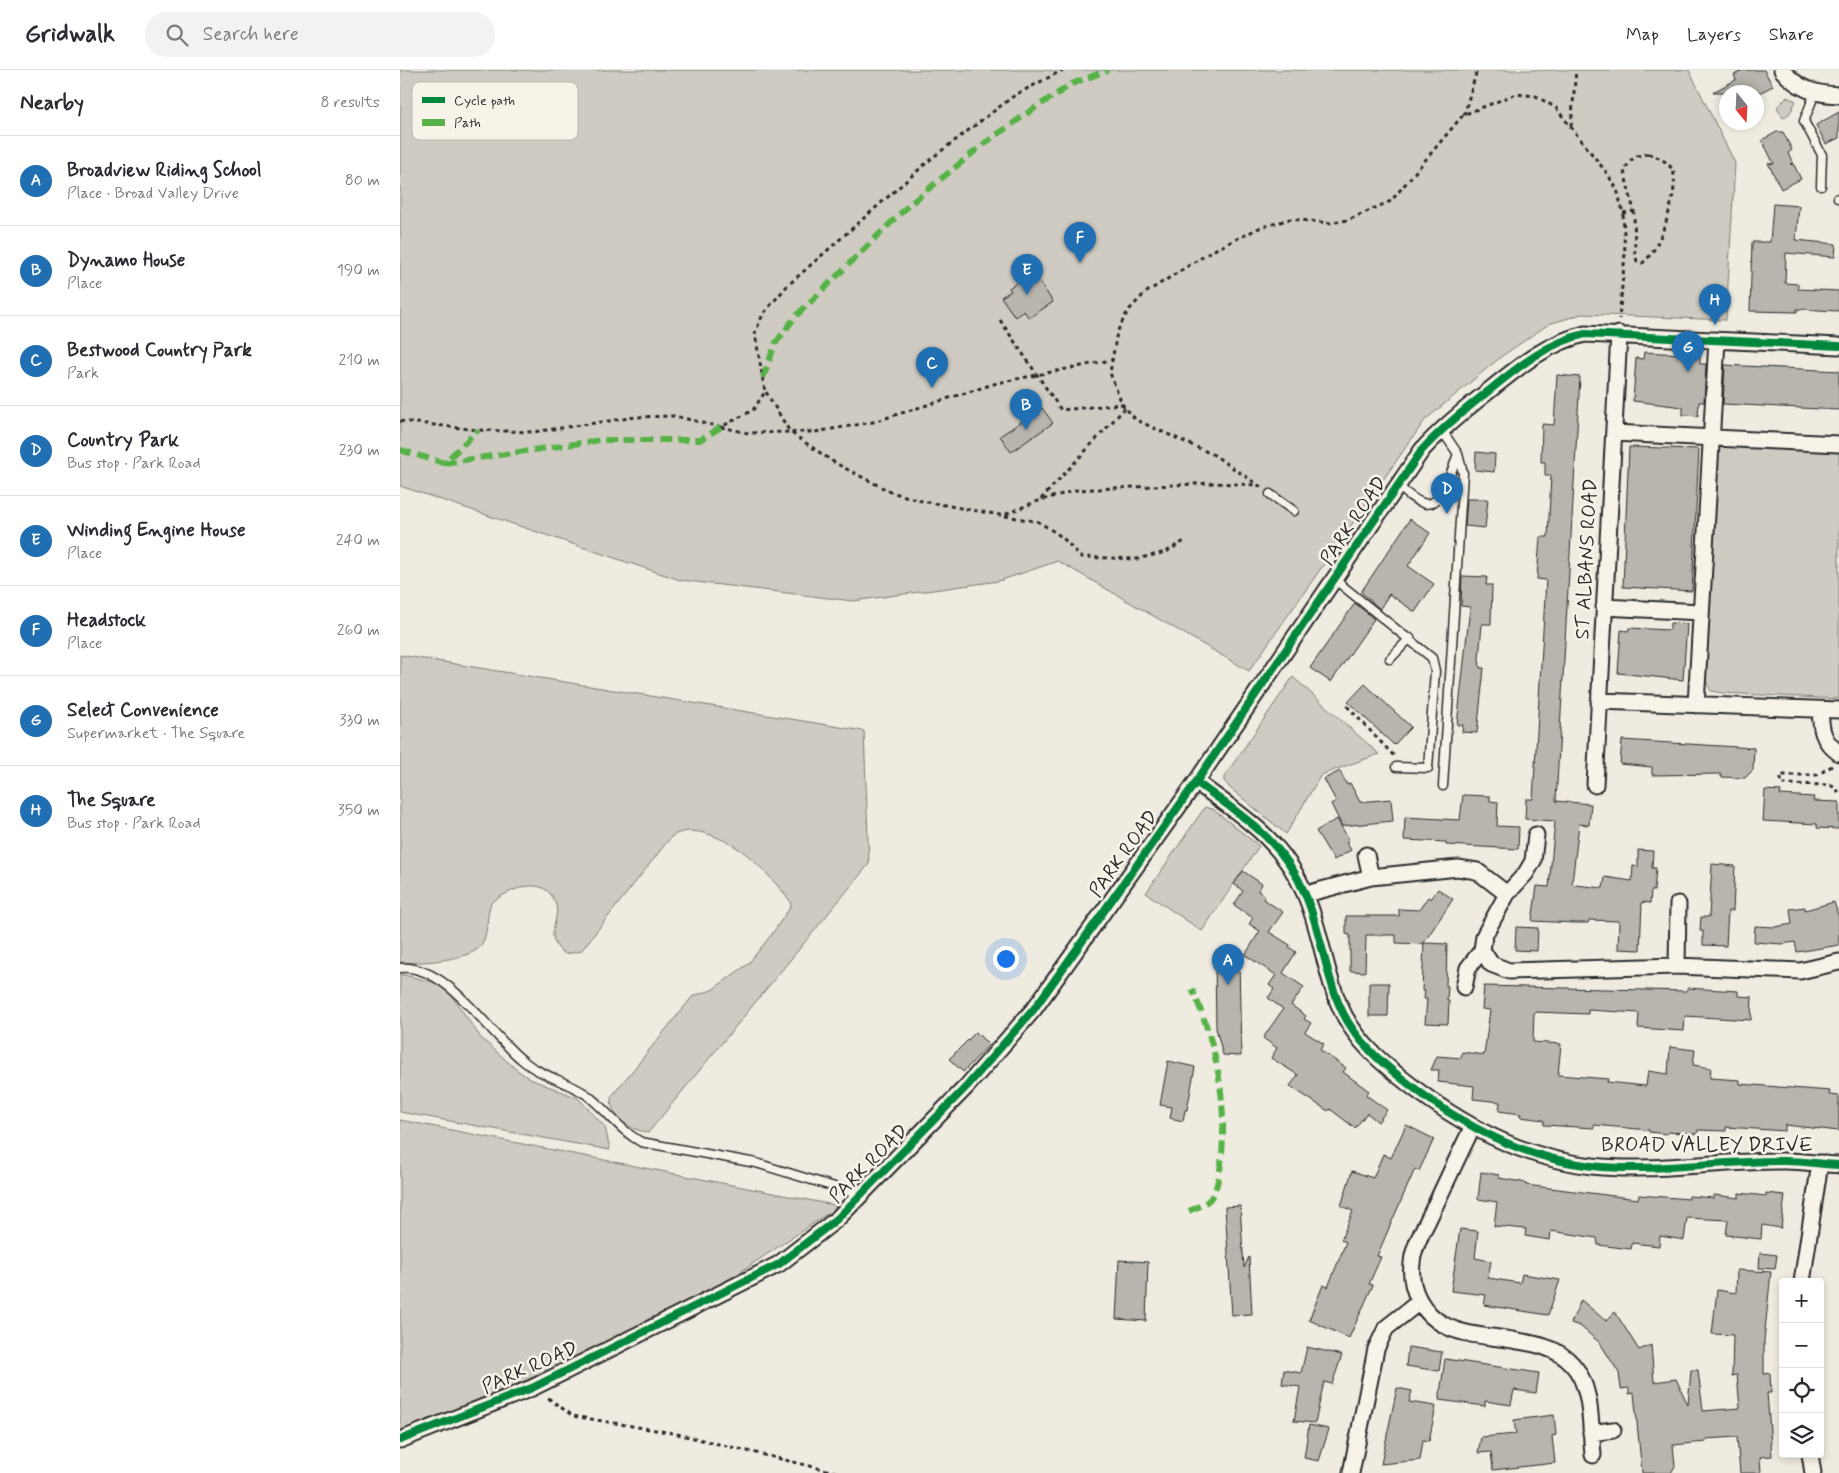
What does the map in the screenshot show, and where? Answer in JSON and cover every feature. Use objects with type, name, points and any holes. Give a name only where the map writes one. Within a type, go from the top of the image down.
[{"type":"street","points":[[1782,70],[1792,81],[1815,93],[1839,95]]},
{"type":"street","name":"PARK ROAD","points":[[400,1440],[532,1388],[779,1264],[837,1219],[967,1086],[1034,1009],[1196,782],[1397,485],[1441,428],[1531,357],[1565,339],[1585,334],[1619,334],[1839,346]]},
{"type":"street","name":"ST ALBANS ROAD","points":[[1595,785],[1619,334]]},
{"type":"street","points":[[1696,705],[1717,340]]},
{"type":"street","points":[[1614,433],[1839,444]]},
{"type":"street","points":[[1604,607],[1701,612]]},
{"type":"street","points":[[1599,701],[1839,710]]},
{"type":"street","points":[[1820,710],[1821,733],[1837,758]]},
{"type":"street","name":"BROAD VALLEY DRIVE","points":[[1196,782],[1255,825],[1275,843],[1290,864],[1306,894],[1337,1002],[1350,1028],[1378,1059],[1437,1105],[1472,1128],[1535,1154],[1592,1166],[1629,1168],[1785,1161],[1839,1165]]},
{"type":"street","points":[[1464,987],[1468,968],[1482,950],[1484,936],[1507,894],[1526,873],[1533,861],[1536,835]]},
{"type":"street","points":[[1366,856],[1371,877]]},
{"type":"street","points":[[1306,894],[1371,877],[1458,868],[1477,872],[1507,894]]},
{"type":"street","points":[[1677,966],[1678,904]]},
{"type":"street","points":[[1482,950],[1491,964],[1509,971],[1677,966],[1800,971],[1839,962]]},
{"type":"street","points":[[1472,1128],[1421,1236],[1412,1262],[1412,1283],[1419,1302],[1432,1316],[1447,1326],[1464,1332],[1540,1345],[1561,1353],[1573,1365],[1582,1380],[1587,1394],[1593,1455]]},
{"type":"street","points":[[1803,1278],[1820,1164]]},
{"type":"street","points":[[1351,1473],[1376,1349],[1386,1328],[1419,1302]]},
{"type":"street","points":[[1591,1433],[1614,1430]]},
{"type":"street","points":[[1811,1458],[1813,1473]]},
{"type":"lane","points":[[1815,93],[1804,120],[1822,155],[1821,186]]},
{"type":"lane","points":[[1441,428],[1458,454],[1463,473],[1443,786]]},
{"type":"lane","points":[[1397,485],[1416,500],[1425,504],[1433,504],[1439,498],[1447,482],[1458,454]]},
{"type":"lane","points":[[1270,494],[1294,511]]},
{"type":"lane","points":[[1334,579],[1410,638],[1432,658],[1435,671],[1428,768],[1396,766]]},
{"type":"lane","points":[[1390,659],[1410,638]]},
{"type":"lane","points":[[400,968],[427,972],[448,987],[521,1060],[549,1077],[585,1094],[598,1103],[626,1134],[641,1142],[756,1163],[861,1195]]},
{"type":"path","points":[[1063,70],[1016,95],[932,158],[787,286],[763,314],[755,333],[765,392],[790,432],[834,464],[891,492],[922,501],[1005,514],[1039,522],[1062,537],[1081,557],[1137,559],[1166,552],[1186,540]]},
{"type":"path","points":[[1270,494],[1214,455],[1136,420],[1122,404],[1110,373],[1117,332],[1128,311],[1145,293],[1212,251],[1259,228],[1290,219],[1330,223],[1348,220],[1391,201],[1463,115],[1477,70]]},
{"type":"path","points":[[1571,126],[1576,70]]},
{"type":"path","points":[[1463,115],[1516,94],[1536,96],[1556,108],[1617,189],[1623,213],[1626,254],[1619,334]]},
{"type":"path","points":[[1648,154],[1658,157],[1672,169],[1675,179],[1670,207],[1662,232],[1647,260],[1642,263],[1636,261],[1635,255],[1634,211],[1624,171],[1630,161],[1636,156],[1648,154]]},
{"type":"path","points":[[1623,213],[1634,211]]},
{"type":"path","points":[[1000,320],[1061,410],[1122,404]]},
{"type":"path","points":[[400,421],[478,430],[533,432],[636,417],[674,416],[748,433],[815,432],[873,422],[961,393],[1111,360]]},
{"type":"path","points":[[721,427],[753,410],[765,392]]},
{"type":"path","points":[[1040,500],[1125,408]]},
{"type":"path","points":[[1005,514],[1040,500],[1076,490],[1213,483],[1258,485]]},
{"type":"path","points":[[1347,706],[1394,753],[1396,766]]},
{"type":"path","points":[[1837,758],[1830,769],[1818,775],[1781,775],[1781,784],[1831,785],[1839,792]]},
{"type":"path","points":[[532,1388],[573,1416],[673,1433],[839,1473]]},
{"type":"shaded area","points":[[400,70],[1689,70],[1735,163],[1726,320],[1582,314],[1549,324],[1502,356],[1425,420],[1249,671],[1058,561],[999,581],[853,601],[680,580],[400,486]]},
{"type":"shaded area","points":[[1787,97],[1796,101],[1790,113],[1783,118],[1777,107]]},
{"type":"shaded area","points":[[1724,444],[1839,449],[1839,699],[1722,693],[1711,691],[1705,680],[1716,450]]},
{"type":"shaded area","points":[[400,655],[864,731],[869,864],[648,1133],[635,1129],[623,1122],[614,1111],[611,1097],[693,996],[712,990],[748,964],[791,906],[790,901],[766,873],[739,849],[714,836],[696,831],[687,831],[671,837],[581,951],[566,954],[559,949],[554,942],[553,936],[557,909],[551,895],[544,889],[536,886],[527,886],[508,893],[491,903],[484,939],[477,949],[468,954],[444,960],[400,962]]},
{"type":"shaded area","points":[[1293,677],[1379,754],[1321,775],[1286,834],[1230,788],[1224,781],[1224,777]]},
{"type":"shaded area","points":[[1205,807],[1214,810],[1259,846],[1202,931],[1146,893]]},
{"type":"shaded area","points":[[400,974],[433,982],[449,992],[481,1038],[517,1070],[530,1079],[578,1098],[605,1127],[610,1150],[400,1112]]},
{"type":"shaded area","points":[[400,1120],[839,1206],[718,1287],[582,1357],[400,1432]]},
{"type":"building","points":[[1743,70],[1764,70],[1773,86],[1764,90],[1764,85],[1726,85],[1736,80],[1734,75]]},
{"type":"building","points":[[1839,112],[1839,138],[1826,144],[1816,125]]},
{"type":"building","points":[[1777,132],[1783,132],[1792,150],[1788,153],[1793,163],[1790,164],[1794,165],[1801,179],[1781,189],[1768,163],[1774,164],[1762,140]]},
{"type":"building","points":[[1773,204],[1799,206],[1796,240],[1836,244],[1835,257],[1786,253],[1785,283],[1798,284],[1798,289],[1839,291],[1839,311],[1797,309],[1797,312],[1750,311],[1752,242],[1770,242]]},
{"type":"building","points":[[1033,272],[1053,302],[1029,318],[1024,311],[1015,317],[1001,297],[1011,291],[1009,288]]},
{"type":"building","points":[[1644,352],[1700,355],[1700,364],[1706,364],[1704,402],[1699,402],[1698,416],[1683,415],[1683,407],[1633,401],[1636,358],[1643,359]]},
{"type":"building","points":[[1725,365],[1839,371],[1839,410],[1723,404]]},
{"type":"building","points":[[1557,375],[1580,377],[1556,801],[1591,804],[1589,825],[1579,824],[1572,883],[1575,885],[1603,888],[1605,877],[1632,881],[1633,866],[1638,867],[1638,850],[1653,851],[1652,868],[1656,868],[1654,891],[1651,891],[1650,903],[1642,902],[1640,950],[1618,949],[1619,921],[1589,920],[1588,923],[1575,923],[1532,921],[1537,886],[1549,887],[1555,821],[1525,819],[1526,799],[1533,799],[1546,580],[1537,579],[1540,537],[1548,537],[1551,475],[1545,475],[1545,462],[1541,462],[1542,424],[1554,425]]},
{"type":"building","points":[[1042,408],[1053,423],[1011,452],[1000,436]]},
{"type":"building","points":[[1629,447],[1699,449],[1692,591],[1623,587]]},
{"type":"building","points":[[1476,452],[1495,454],[1494,472],[1475,470]]},
{"type":"building","points":[[1467,499],[1488,499],[1485,528],[1465,526]]},
{"type":"building","points":[[1410,519],[1430,533],[1408,566],[1434,584],[1415,612],[1389,594],[1380,609],[1361,592]]},
{"type":"building","points":[[1462,576],[1487,577],[1486,585],[1492,585],[1491,624],[1482,624],[1479,658],[1480,668],[1484,668],[1477,733],[1462,732],[1463,725],[1457,725],[1470,607],[1461,606]]},
{"type":"building","points":[[1355,603],[1374,619],[1331,682],[1310,668]]},
{"type":"building","points":[[1670,623],[1687,624],[1683,680],[1618,673],[1621,630],[1628,631],[1629,628],[1670,630]]},
{"type":"building","points":[[1365,684],[1411,727],[1394,745],[1348,702]]},
{"type":"building","points":[[1622,740],[1754,748],[1753,770],[1745,778],[1721,777],[1721,774],[1652,775],[1652,767],[1620,764]]},
{"type":"building","points":[[1340,771],[1347,785],[1350,783],[1360,802],[1391,799],[1393,821],[1342,826],[1331,804],[1336,801],[1324,779]]},
{"type":"building","points":[[1765,790],[1781,791],[1780,795],[1814,797],[1813,801],[1839,802],[1839,829],[1817,828],[1817,824],[1763,821]]},
{"type":"building","points":[[1463,795],[1490,796],[1490,801],[1498,802],[1497,826],[1519,827],[1518,849],[1446,845],[1446,842],[1404,840],[1405,817],[1460,820]]},
{"type":"building","points":[[1337,819],[1349,840],[1346,842],[1351,850],[1334,860],[1316,831]]},
{"type":"building","points":[[1712,864],[1735,866],[1733,911],[1728,911],[1726,946],[1703,945],[1703,931],[1700,931],[1701,917],[1709,917]]},
{"type":"building","points":[[1243,871],[1262,884],[1258,891],[1265,896],[1263,899],[1283,912],[1269,932],[1290,945],[1289,947],[1296,952],[1283,973],[1304,987],[1291,1005],[1306,1016],[1304,1019],[1311,1023],[1305,1032],[1324,1044],[1320,1050],[1346,1068],[1343,1072],[1369,1091],[1366,1095],[1387,1110],[1378,1122],[1367,1113],[1355,1128],[1330,1109],[1328,1111],[1290,1086],[1298,1075],[1271,1058],[1277,1048],[1263,1038],[1283,1009],[1268,998],[1274,989],[1269,985],[1276,975],[1245,955],[1260,931],[1249,924],[1253,918],[1234,905],[1243,891],[1234,884]]},
{"type":"building","points":[[1438,889],[1453,899],[1423,944],[1396,943],[1396,935],[1366,935],[1365,972],[1350,971],[1350,935],[1346,934],[1346,916],[1399,916],[1399,909],[1419,910],[1428,897],[1431,899]]},
{"type":"building","points":[[1834,902],[1839,918],[1839,945],[1797,952],[1795,942],[1782,944],[1754,942],[1755,926],[1775,927],[1792,924],[1790,909],[1805,907],[1805,910]]},
{"type":"building","points":[[1516,927],[1538,928],[1537,951],[1515,950]]},
{"type":"building","points":[[1424,943],[1447,944],[1446,986],[1448,986],[1447,1001],[1449,1001],[1448,1024],[1425,1023],[1427,999],[1424,999],[1425,991],[1422,991]]},
{"type":"building","points":[[1215,960],[1239,960],[1241,1056],[1223,1055],[1216,1028]]},
{"type":"building","points":[[1369,983],[1389,983],[1388,1016],[1369,1016]]},
{"type":"building","points":[[1484,986],[1686,991],[1687,988],[1738,991],[1738,996],[1752,997],[1751,1020],[1685,1016],[1684,1031],[1638,1028],[1639,1013],[1588,1010],[1588,1014],[1534,1012],[1533,1042],[1561,1044],[1558,1075],[1608,1079],[1607,1082],[1646,1086],[1648,1071],[1668,1074],[1670,1047],[1695,1050],[1693,1065],[1711,1068],[1710,1078],[1740,1080],[1740,1084],[1830,1091],[1829,1095],[1839,1096],[1839,1131],[1785,1125],[1785,1131],[1726,1127],[1726,1131],[1698,1130],[1697,1134],[1668,1132],[1667,1134],[1649,1132],[1649,1130],[1594,1125],[1594,1128],[1544,1125],[1544,1120],[1520,1117],[1521,1114],[1499,1111],[1500,1102],[1473,1099],[1474,1086],[1438,1082],[1439,1070],[1431,1070],[1437,1056],[1461,1058],[1462,1052],[1484,1055],[1490,1010],[1482,1009]]},
{"type":"building","points":[[976,1032],[989,1045],[963,1072],[949,1059]]},
{"type":"building","points":[[1168,1061],[1195,1067],[1187,1110],[1185,1110],[1183,1121],[1170,1118],[1172,1107],[1160,1105]]},
{"type":"building","points":[[1406,1125],[1434,1139],[1419,1171],[1415,1169],[1377,1256],[1381,1257],[1369,1284],[1373,1285],[1349,1338],[1309,1320],[1323,1285],[1328,1287],[1346,1242],[1341,1240],[1353,1211],[1341,1206],[1352,1171],[1373,1178],[1383,1154],[1391,1158]]},
{"type":"building","points":[[1481,1172],[1499,1175],[1499,1178],[1527,1183],[1526,1185],[1638,1199],[1639,1195],[1689,1199],[1689,1196],[1714,1198],[1714,1195],[1739,1198],[1739,1193],[1766,1196],[1766,1193],[1785,1195],[1781,1228],[1762,1225],[1761,1239],[1726,1235],[1728,1220],[1687,1218],[1684,1240],[1660,1236],[1659,1246],[1632,1243],[1631,1249],[1598,1245],[1597,1238],[1551,1231],[1550,1240],[1525,1236],[1526,1229],[1494,1226],[1497,1202],[1478,1199]]},
{"type":"building","points":[[1240,1206],[1244,1268],[1249,1257],[1252,1314],[1232,1315],[1225,1207]]},
{"type":"building","points":[[1460,1229],[1478,1231],[1475,1258],[1491,1261],[1488,1278],[1520,1283],[1522,1274],[1560,1280],[1548,1315],[1484,1305],[1486,1295],[1451,1291]]},
{"type":"building","points":[[1760,1253],[1777,1255],[1775,1269],[1759,1268]]},
{"type":"building","points":[[1119,1260],[1148,1262],[1146,1321],[1116,1319]]},
{"type":"building","points":[[1737,1270],[1771,1272],[1764,1340],[1764,1374],[1770,1373],[1771,1393],[1767,1393],[1772,1456],[1760,1457],[1761,1473],[1740,1473],[1737,1437],[1706,1439],[1706,1442],[1673,1445],[1675,1466],[1671,1473],[1642,1473],[1634,1393],[1629,1394],[1629,1388],[1621,1389],[1619,1373],[1600,1343],[1580,1326],[1571,1323],[1581,1300],[1606,1321],[1615,1312],[1639,1350],[1651,1345],[1654,1382],[1676,1379],[1688,1405],[1691,1370],[1698,1370],[1703,1411],[1740,1408],[1737,1375],[1732,1376],[1733,1335],[1712,1334],[1717,1290],[1736,1293]]},
{"type":"building","points":[[1307,1347],[1342,1355],[1332,1384],[1324,1382],[1315,1423],[1294,1421],[1300,1387],[1282,1384],[1284,1370],[1301,1373]]},
{"type":"building","points":[[1408,1347],[1442,1352],[1439,1371],[1406,1366]]},
{"type":"building","points":[[1445,1359],[1539,1373],[1536,1393],[1514,1390],[1511,1405],[1485,1401],[1485,1406],[1439,1400]]},
{"type":"building","points":[[1397,1388],[1412,1391],[1409,1402],[1436,1406],[1429,1441],[1423,1440],[1420,1460],[1381,1464]]},
{"type":"building","points":[[1554,1415],[1556,1435],[1552,1436],[1555,1463],[1493,1470],[1491,1452],[1478,1453],[1481,1437],[1516,1434],[1514,1420]]},
{"type":"building","points":[[1309,1425],[1329,1429],[1319,1461],[1304,1458]]},
{"type":"marked path","points":[[763,378],[775,344],[795,317],[909,205],[985,143],[1035,108],[1072,84],[1108,70]]},
{"type":"marked path","points":[[444,463],[601,440],[700,440],[721,427]]},
{"type":"marked path","points":[[400,450],[444,463],[478,430]]},
{"type":"marked path","points":[[1189,1211],[1207,1202],[1214,1193],[1221,1164],[1223,1141],[1219,1075],[1208,1031],[1192,989]]},
{"type":"cycle path","points":[[400,1440],[532,1388],[779,1264],[837,1219],[967,1086],[1034,1009],[1196,782],[1422,450],[1453,420],[1509,374],[1545,350],[1585,334],[1839,346]]},
{"type":"cycle path","points":[[1196,782],[1259,830],[1285,858],[1296,875],[1310,907],[1338,1002],[1362,1041],[1394,1072],[1437,1105],[1458,1118],[1479,1130],[1522,1149],[1545,1157],[1592,1166],[1640,1168],[1761,1161],[1798,1161],[1839,1165]]},
{"type":"place","name":"Headstock","points":[[1080,263]]},
{"type":"place","name":"Winding Engine House","points":[[1027,295]]},
{"type":"place","name":"The Square","points":[[1715,325]]},
{"type":"place","name":"Select Convenience","points":[[1688,372]]},
{"type":"place","name":"Bestwood Country Park","points":[[932,388]]},
{"type":"place","name":"Dynamo House","points":[[1026,430]]},
{"type":"place","name":"Country Park","points":[[1447,514]]},
{"type":"place","name":"Broadview Riding School","points":[[1228,985]]}]
